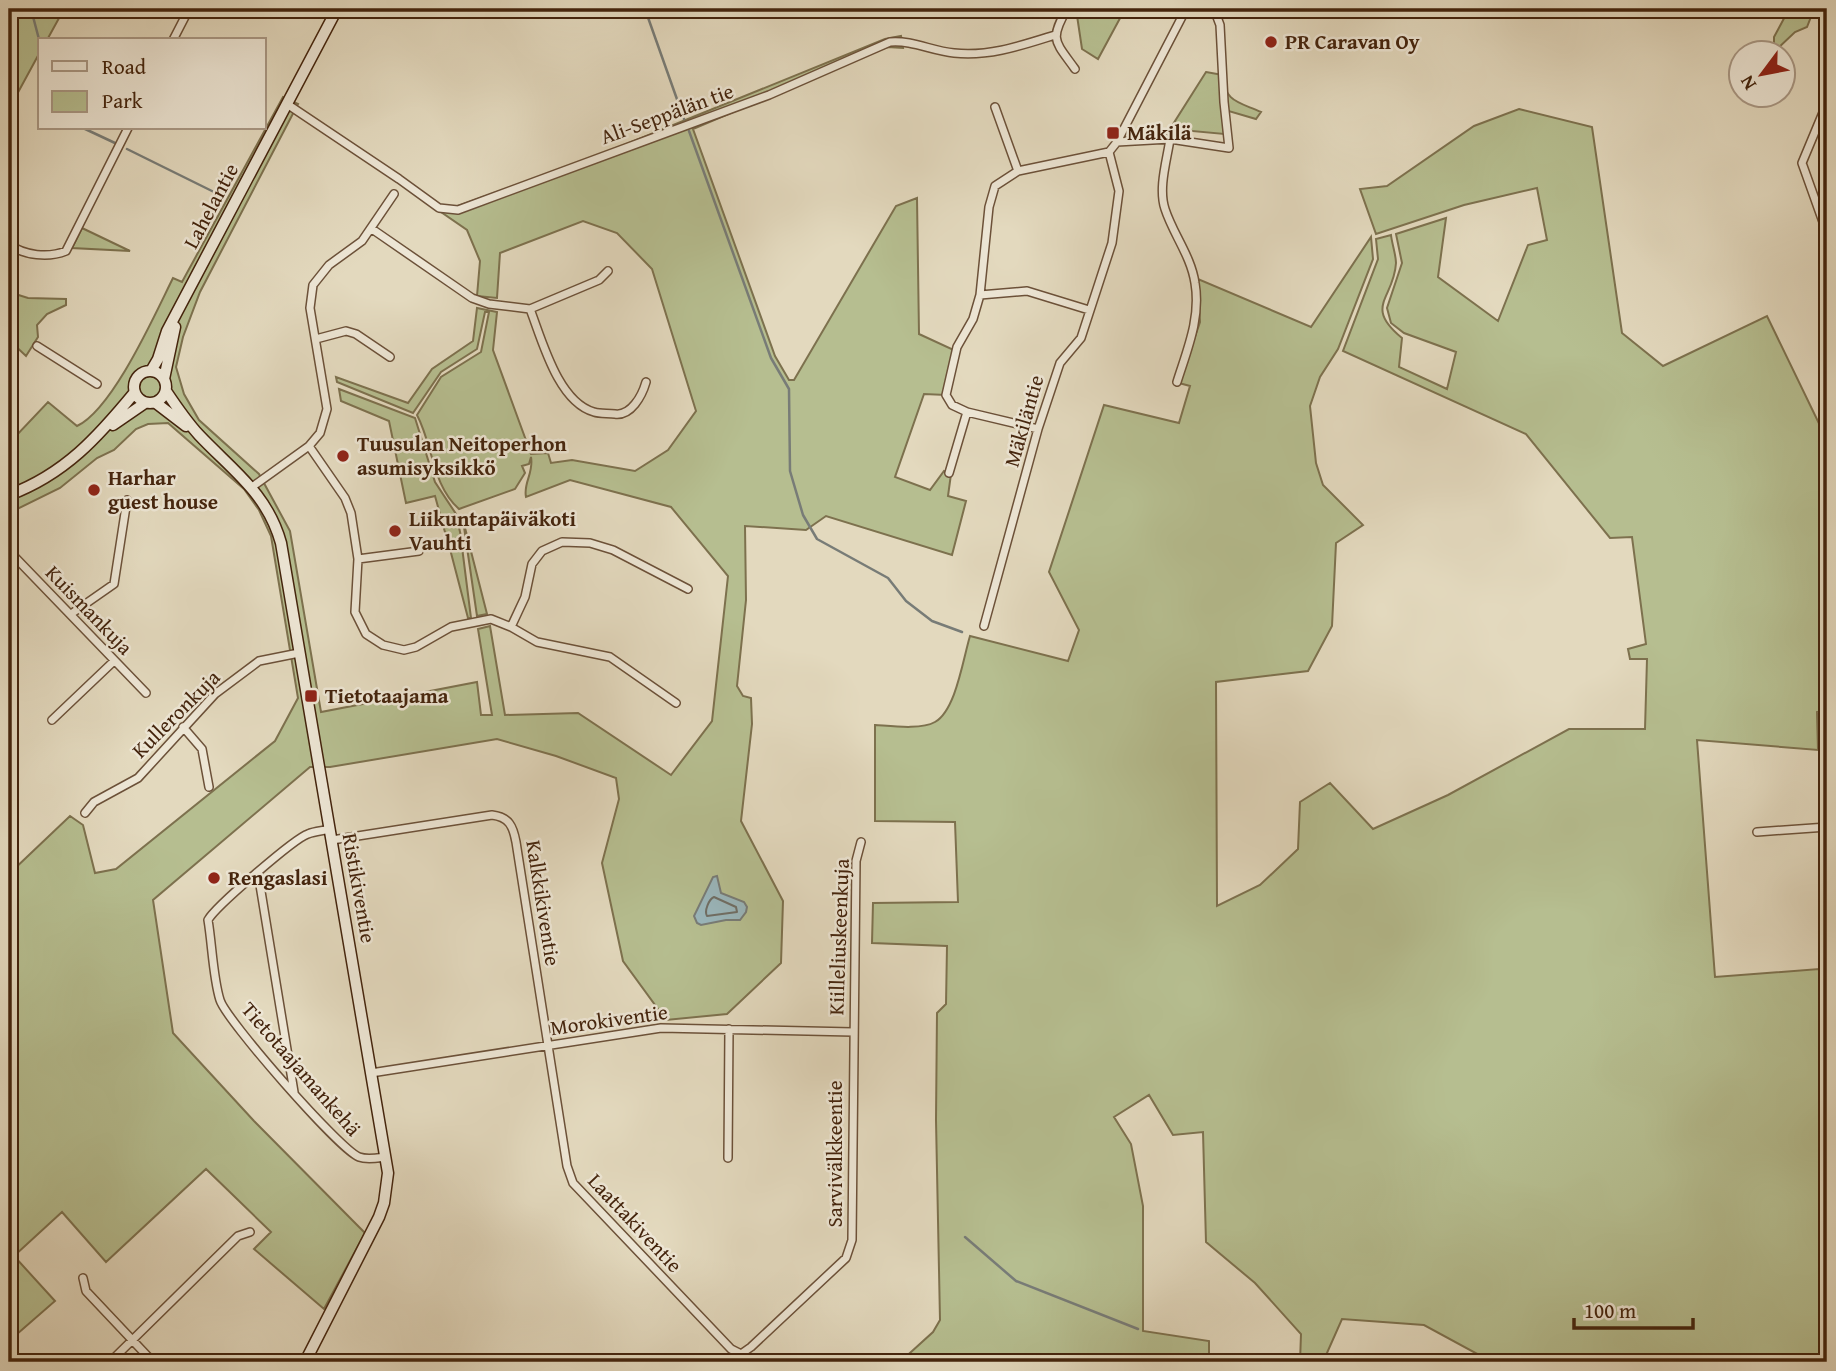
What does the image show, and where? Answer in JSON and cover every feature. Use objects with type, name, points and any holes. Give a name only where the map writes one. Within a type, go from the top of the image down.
[{"type":"street","points":[[174,38],[189,9]]},
{"type":"street","name":"Lahelantie","points":[[151,371],[167,331],[337,9]]},
{"type":"street","points":[[1067,9],[1056,27],[1055,35],[1057,43],[1076,69]]},
{"type":"street","points":[[1038,429],[967,412],[952,405],[946,395],[957,347],[973,319],[980,295],[989,206],[995,186],[1018,171],[1109,152],[1117,142],[1186,9]]},
{"type":"street","points":[[1117,142],[1170,139],[1229,148],[1220,25],[1214,9]]},
{"type":"street","name":"Ali-Seppälän tie","points":[[287,104],[439,208],[458,209],[769,95],[890,42],[901,41],[955,54],[1006,51],[1055,35]]},
{"type":"street","points":[[1827,103],[1802,163],[1827,233]]},
{"type":"street","points":[[995,107],[1018,171]]},
{"type":"street","points":[[9,244],[14,248],[42,255],[66,251],[127,130]]},
{"type":"street","points":[[1170,139],[1163,193],[1164,207],[1190,263],[1195,284],[1197,320],[1177,382]]},
{"type":"street","name":"Mäkiläntie","points":[[984,626],[1059,363],[1082,338],[1112,243],[1119,191],[1109,152]]},
{"type":"street","points":[[252,487],[309,446],[320,433],[327,409],[310,308],[313,285],[329,265],[362,241],[394,194]]},
{"type":"street","points":[[372,229],[472,298],[489,304],[530,309],[599,280],[608,271]]},
{"type":"street","points":[[980,295],[1027,291],[1089,310]]},
{"type":"street","points":[[530,309],[559,381],[583,407],[594,412],[622,415],[628,412],[646,382]]},
{"type":"street","name":"Lahelantie","points":[[164,379],[179,310]]},
{"type":"street","points":[[316,339],[346,331],[356,334],[390,357]]},
{"type":"street","points":[[37,346],[97,384]]},
{"type":"street","points":[[96,437],[163,398],[166,391],[164,379],[159,373],[151,371],[137,377],[134,387],[139,399],[151,403]]},
{"type":"street","name":"Ristikiventie","points":[[166,391],[197,434]]},
{"type":"street","points":[[9,495],[51,475],[71,461],[135,392]]},
{"type":"street","name":"Ristikiventie","points":[[151,403],[197,434],[252,487],[277,526],[386,1157],[387,1185],[379,1217],[305,1362]]},
{"type":"street","points":[[949,473],[967,412]]},
{"type":"street","points":[[309,446],[345,498],[351,513],[358,559],[355,612],[366,634],[383,645],[404,650],[416,647],[451,627],[491,618],[537,642],[610,657],[676,703]]},
{"type":"street","points":[[71,614],[114,584],[127,500]]},
{"type":"street","points":[[511,627],[525,597],[532,564],[542,551],[562,542],[590,542],[613,550],[688,589]]},
{"type":"street","name":"Kuismankuja","points":[[9,551],[146,693]]},
{"type":"street","points":[[358,559],[419,551]]},
{"type":"street","name":"Kulleronkuja","points":[[85,813],[94,802],[138,778],[215,694],[259,661],[299,653]]},
{"type":"street","points":[[51,720],[114,662]]},
{"type":"street","points":[[183,727],[202,749],[209,787]]},
{"type":"street","name":"Kalkkikiventie","points":[[331,835],[492,814],[509,821],[516,842],[548,1046]]},
{"type":"street","points":[[1757,832],[1827,827]]},
{"type":"street","name":"Tietotaajamankehä","points":[[331,835],[306,834],[227,897],[208,920],[220,1000],[229,1016],[294,1093],[347,1150],[358,1157],[386,1157]]},
{"type":"street","name":"Kiilleliuskeenkuja","points":[[853,1032],[856,1013],[856,861],[861,842]]},
{"type":"street","points":[[258,873],[294,1093]]},
{"type":"street","name":"Morokiventie","points":[[372,1073],[661,1028],[853,1032]]},
{"type":"street","points":[[728,1158],[729,1029]]},
{"type":"street","name":"Sarvivälkkeentie","points":[[741,1354],[807,1295],[850,1251],[853,1032]]},
{"type":"street","name":"Laattakiventie","points":[[548,1046],[573,1183],[731,1349],[741,1354]]},
{"type":"street","points":[[110,1362],[238,1236],[250,1232]]},
{"type":"street","points":[[83,1278],[86,1291],[153,1362]]},
{"type":"green space","points":[[9,9],[64,9],[48,38],[38,38],[38,56],[9,109]]},
{"type":"green space","points":[[1076,9],[1125,9],[1098,59],[1082,49]]},
{"type":"green space","points":[[1789,9],[1814,9],[1807,27],[1789,38],[1774,37]]},
{"type":"green space","points":[[901,36],[903,48],[887,47],[693,129],[775,356],[789,380],[794,380],[896,206],[917,198],[919,334],[956,351],[946,395],[924,394],[895,477],[930,490],[944,471],[951,474],[948,496],[966,501],[952,555],[826,516],[806,530],[745,526],[746,600],[737,686],[743,696],[751,698],[752,724],[741,821],[783,901],[781,963],[727,1014],[666,1020],[623,961],[602,863],[619,799],[616,778],[556,756],[497,739],[330,767],[310,767],[153,900],[173,1033],[254,1121],[365,1233],[324,1309],[254,1249],[271,1232],[206,1169],[106,1262],[62,1212],[14,1256],[55,1301],[9,1341],[9,874],[70,816],[83,825],[95,873],[116,869],[275,741],[298,698],[271,536],[259,510],[244,489],[168,423],[148,424],[136,429],[114,450],[97,458],[60,488],[9,513],[9,440],[48,402],[77,426],[105,401],[132,359],[173,278],[182,282],[283,97],[298,104],[200,292],[183,337],[176,367],[184,394],[199,420],[259,474],[290,531],[321,712],[477,682],[481,715],[492,715],[478,629],[490,626],[505,715],[578,713],[671,775],[712,721],[728,576],[671,507],[570,480],[526,497],[531,457],[529,464],[522,466],[525,473],[515,489],[459,509],[438,477],[417,415],[441,377],[481,352],[489,312],[485,312],[477,349],[441,372],[413,413],[337,382],[336,377],[408,403],[432,369],[473,341],[477,308],[497,312],[493,350],[531,454],[548,453],[551,463],[572,460],[635,471],[668,450],[696,411],[652,269],[617,233],[583,221],[500,253],[497,298],[477,296],[480,261],[467,230],[441,212],[597,156],[885,39]]},
{"type":"green space","points":[[1206,72],[1223,75],[1226,91],[1234,100],[1261,112],[1256,119],[1222,109],[1224,134],[1170,129]]},
{"type":"green space","points":[[1519,109],[1592,127],[1622,333],[1663,366],[1767,316],[1827,440],[1827,710],[1817,712],[1818,750],[1697,740],[1715,977],[1819,969],[1827,1066],[1827,1362],[1492,1362],[1424,1325],[1342,1319],[1323,1362],[1300,1362],[1301,1334],[1255,1283],[1206,1242],[1203,1132],[1173,1135],[1149,1095],[1114,1117],[1131,1144],[1143,1206],[1143,1331],[1209,1341],[1209,1362],[900,1362],[933,1332],[940,1320],[937,1013],[946,1004],[947,946],[872,943],[873,903],[958,902],[955,822],[875,821],[875,725],[922,726],[935,722],[942,716],[953,696],[970,636],[1068,661],[1079,630],[1049,572],[1104,405],[1179,423],[1190,386],[1179,383],[1200,322],[1198,279],[1311,327],[1371,237],[1373,259],[1338,349],[1320,377],[1310,406],[1316,463],[1323,485],[1363,525],[1336,543],[1332,626],[1308,671],[1216,682],[1217,906],[1260,885],[1298,849],[1300,802],[1330,783],[1373,829],[1448,795],[1569,729],[1645,729],[1647,659],[1630,659],[1628,649],[1646,644],[1632,537],[1610,538],[1526,434],[1343,351],[1378,259],[1376,239],[1391,235],[1396,263],[1382,310],[1390,327],[1402,338],[1399,367],[1447,389],[1456,352],[1404,333],[1391,323],[1387,308],[1402,263],[1396,234],[1446,218],[1438,277],[1498,321],[1528,245],[1547,240],[1537,188],[1464,205],[1376,234],[1360,189],[1387,186],[1474,126]]},
{"type":"green space","points":[[82,228],[130,251],[72,248]]},
{"type":"green space","points":[[9,292],[28,298],[66,299],[66,305],[47,314],[37,325],[38,337],[26,356],[9,340]]},
{"type":"green space","points":[[339,389],[415,418],[435,482],[456,514],[462,541],[448,543],[435,496],[406,503],[389,421],[341,401]]},
{"type":"green space","points":[[463,520],[487,614],[477,616]]},
{"type":"green space","points":[[462,547],[471,618],[468,618],[450,549]]},
{"type":"water","points":[[717,876],[721,893],[744,902],[746,912],[740,920],[701,925],[694,916],[713,877]]},
{"type":"waterway","points":[[31,9],[39,38]]},
{"type":"waterway","points":[[645,9],[684,119]]},
{"type":"waterway","points":[[87,130],[115,143]]},
{"type":"waterway","points":[[689,131],[771,358],[789,389],[790,471],[803,515],[817,539],[888,578],[906,601],[932,621],[962,632]]},
{"type":"waterway","points":[[127,149],[216,193]]},
{"type":"waterway","points":[[965,1237],[1016,1281],[1138,1329]]},
{"type":"place","name":"PR Caravan Oy","points":[[1271,42]]},
{"type":"place","name":"Mäkilä","points":[[1113,133]]},
{"type":"place","name":"Tuusulan Neitoperhon asumisyksikkö","points":[[343,456]]},
{"type":"place","name":"Harhar guest house","points":[[94,490]]},
{"type":"place","name":"Liikuntapäiväkoti Vauhti","points":[[395,531]]},
{"type":"place","name":"Tietotaajama","points":[[311,696]]},
{"type":"place","name":"Rengaslasi","points":[[214,878]]}]
